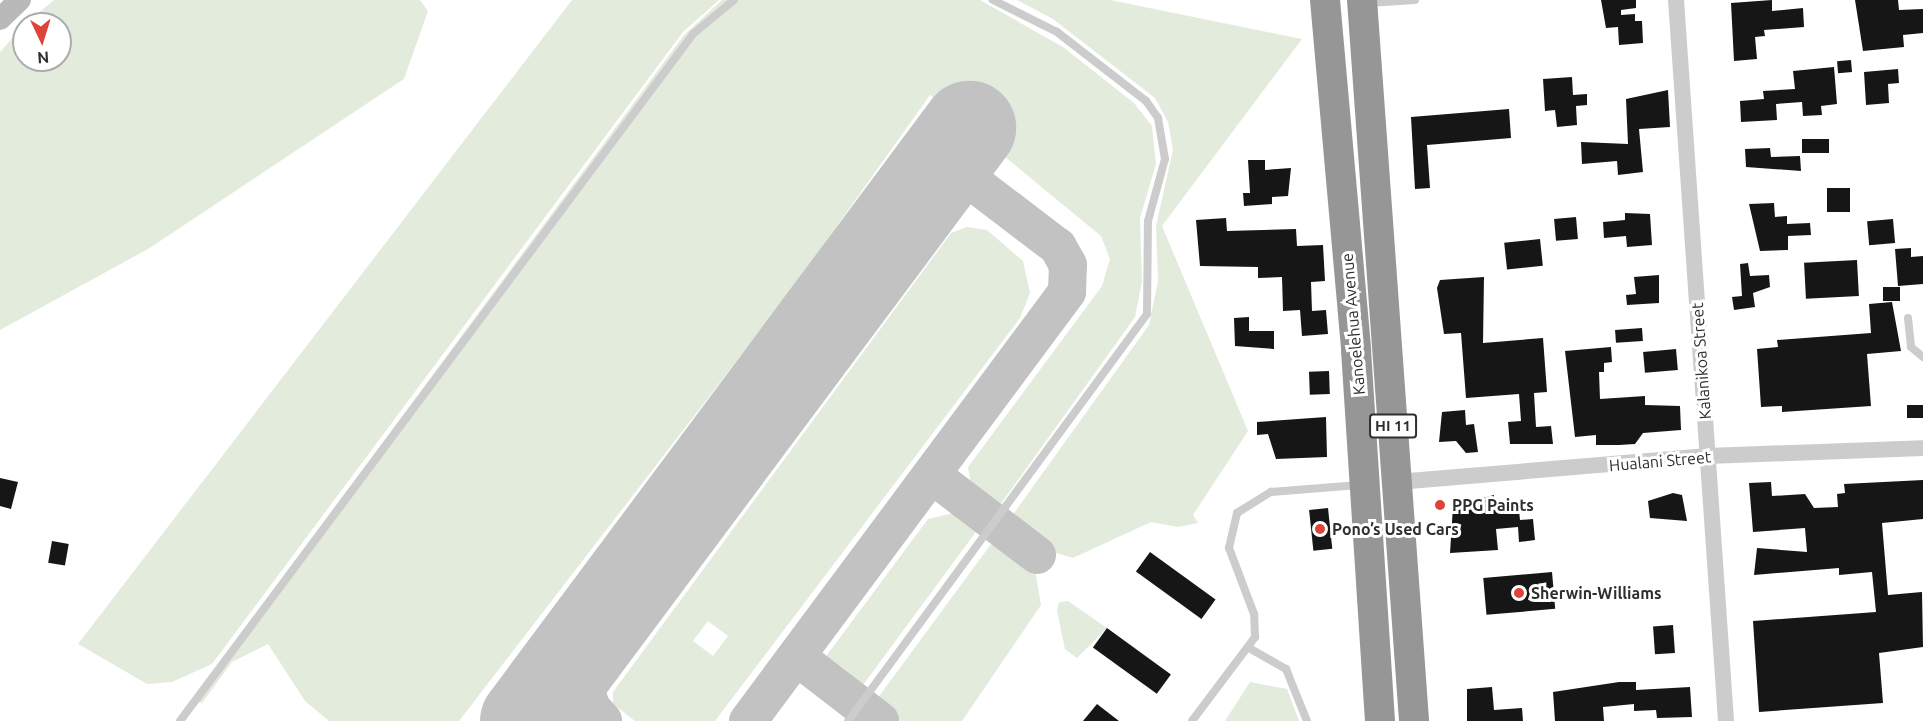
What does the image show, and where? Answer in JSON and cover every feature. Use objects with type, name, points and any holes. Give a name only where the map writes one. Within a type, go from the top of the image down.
[{"type":"highway","name":"Kanoelehua Avenue","points":[[1325,0],[1365,484],[1380,721]]},
{"type":"highway","name":"Kanoelehua Avenue","points":[[1362,2],[1414,721]]},
{"type":"street","points":[[0,19],[20,0]]},
{"type":"street","name":"Kalanikoa Street","points":[[1676,0],[1726,721]]},
{"type":"street","name":"Hualani Street","points":[[1397,482],[1708,456],[1923,448]]},
{"type":"lane","points":[[180,721],[693,33],[734,0]]},
{"type":"lane","points":[[848,721],[1147,314],[1148,221],[1165,159],[1158,118],[1146,101],[1057,32],[993,0]]},
{"type":"lane","points":[[1362,2],[1415,0]]},
{"type":"lane","points":[[1908,318],[1911,347],[1923,357]]},
{"type":"lane","points":[[1192,721],[1249,648],[1256,625],[1229,548],[1237,513],[1271,492],[1365,484]]},
{"type":"lane","points":[[1249,648],[1286,669],[1307,721]]},
{"type":"shaded area","points":[[54,0],[420,0],[428,11],[404,79],[148,249],[0,330],[0,52],[12,38],[12,72],[72,72],[72,12],[40,12]]},
{"type":"shaded area","points":[[572,0],[719,0],[683,32],[212,664],[172,682],[147,684],[78,644]]},
{"type":"shaded area","points":[[722,0],[980,0],[1063,47],[1134,103],[1152,126],[1156,164],[1140,218],[1142,281],[1135,317],[995,512],[972,491],[968,467],[1102,286],[1110,259],[1101,236],[930,95],[792,289],[459,721],[329,721],[305,701],[268,644],[232,662],[202,703],[192,700],[684,35]]},
{"type":"shaded area","points":[[1017,0],[1110,0],[1302,39],[1162,226],[1248,431],[1193,515],[1198,523],[1178,527],[1151,522],[1073,558],[1046,550],[1009,520],[1149,325],[1158,281],[1156,226],[1173,150],[1168,122],[1155,98],[1053,19]]},
{"type":"shaded area","points":[[967,227],[987,230],[1023,261],[1030,293],[1020,318],[715,721],[635,721],[613,704],[613,692],[951,233]],"holes":[[[708,621],[728,636],[713,656],[693,641]]]},
{"type":"shaded area","points":[[962,511],[981,525],[860,689],[824,659],[928,519]]},
{"type":"shaded area","points":[[997,536],[1035,570],[1041,605],[962,721],[901,721],[877,699]]},
{"type":"shaded area","points":[[1068,601],[1107,628],[1077,658],[1065,649],[1057,611],[1059,602]]},
{"type":"shaded area","points":[[1250,682],[1287,689],[1299,721],[1225,721]]},
{"type":"building","points":[[1601,0],[1636,0],[1636,8],[1621,10],[1621,15],[1635,14],[1635,21],[1642,21],[1643,43],[1619,45],[1618,27],[1606,28]]},
{"type":"building","points":[[1772,0],[1772,11],[1803,8],[1804,27],[1764,30],[1765,36],[1755,37],[1757,59],[1734,61],[1731,3]]},
{"type":"building","points":[[1855,0],[1898,0],[1899,10],[1923,9],[1923,33],[1903,35],[1904,47],[1863,51]]},
{"type":"building","points":[[1851,60],[1852,72],[1838,73],[1837,61]]},
{"type":"building","points":[[1834,67],[1837,104],[1821,106],[1822,115],[1803,116],[1802,102],[1776,104],[1777,120],[1741,122],[1740,101],[1764,99],[1763,91],[1795,89],[1793,71]]},
{"type":"building","points":[[1898,69],[1899,83],[1888,84],[1889,103],[1866,105],[1864,72]]},
{"type":"building","points":[[1572,77],[1573,95],[1587,94],[1587,105],[1576,106],[1577,125],[1557,127],[1555,110],[1545,111],[1543,79]]},
{"type":"building","points":[[1668,90],[1670,127],[1639,129],[1643,172],[1618,175],[1617,161],[1582,164],[1581,142],[1628,144],[1626,99]]},
{"type":"building","points":[[1509,109],[1511,138],[1427,145],[1430,188],[1415,189],[1411,117]]},
{"type":"building","points":[[1802,139],[1829,139],[1829,153],[1802,153]]},
{"type":"building","points":[[1770,148],[1771,157],[1800,156],[1801,171],[1746,167],[1745,149]]},
{"type":"building","points":[[1248,160],[1265,160],[1265,170],[1291,168],[1288,196],[1272,197],[1272,204],[1244,206],[1243,193],[1250,193]]},
{"type":"building","points":[[1827,188],[1850,188],[1850,212],[1827,212]]},
{"type":"building","points":[[1774,203],[1775,217],[1787,216],[1787,224],[1810,223],[1811,235],[1788,236],[1788,250],[1760,251],[1749,204]]},
{"type":"building","points":[[1625,213],[1650,214],[1652,245],[1627,247],[1626,236],[1604,238],[1603,222],[1625,220]]},
{"type":"building","points":[[1576,217],[1578,239],[1556,241],[1554,219]]},
{"type":"building","points":[[1226,218],[1227,231],[1296,229],[1297,246],[1323,245],[1325,281],[1311,282],[1312,311],[1326,310],[1328,334],[1302,336],[1300,310],[1283,311],[1282,277],[1258,278],[1258,267],[1200,266],[1196,220]]},
{"type":"building","points":[[1893,219],[1895,243],[1869,245],[1867,221]]},
{"type":"building","points":[[1540,239],[1543,266],[1507,270],[1504,243]]},
{"type":"building","points":[[1911,248],[1911,257],[1923,256],[1923,284],[1898,286],[1895,249]]},
{"type":"building","points":[[1857,260],[1859,296],[1806,299],[1804,263]]},
{"type":"building","points":[[1748,263],[1750,276],[1769,275],[1770,287],[1753,293],[1755,307],[1734,310],[1732,297],[1742,296],[1740,264]]},
{"type":"building","points":[[1659,275],[1659,303],[1627,305],[1626,295],[1636,294],[1634,277]]},
{"type":"building","points":[[1484,277],[1483,343],[1543,338],[1547,392],[1534,393],[1536,427],[1551,426],[1553,444],[1510,444],[1508,422],[1521,421],[1519,394],[1466,398],[1461,333],[1444,334],[1437,288],[1440,280]]},
{"type":"building","points":[[1883,287],[1900,287],[1900,301],[1883,301]]},
{"type":"building","points":[[1892,302],[1901,351],[1867,354],[1871,406],[1782,412],[1782,406],[1761,407],[1757,349],[1778,347],[1777,340],[1871,333],[1869,304]]},
{"type":"building","points":[[1249,317],[1249,331],[1274,331],[1274,349],[1235,346],[1234,318]]},
{"type":"building","points":[[1642,328],[1643,341],[1616,343],[1615,330]]},
{"type":"building","points":[[1611,347],[1612,362],[1604,363],[1604,372],[1599,372],[1600,399],[1645,396],[1645,405],[1680,406],[1681,430],[1643,433],[1635,444],[1596,445],[1596,435],[1575,437],[1565,351]]},
{"type":"building","points":[[1676,349],[1678,370],[1645,373],[1643,352]]},
{"type":"building","points":[[1329,371],[1330,394],[1310,395],[1309,372]]},
{"type":"building","points":[[1907,405],[1923,405],[1923,418],[1907,418]]},
{"type":"building","points":[[1465,410],[1466,425],[1474,424],[1478,452],[1466,453],[1456,441],[1439,442],[1442,412]]},
{"type":"building","points":[[1326,417],[1327,457],[1276,459],[1268,434],[1257,435],[1257,422]]},
{"type":"building","points":[[0,478],[18,482],[11,509],[0,506]]},
{"type":"building","points":[[1923,480],[1923,519],[1882,523],[1888,595],[1922,592],[1923,647],[1879,653],[1883,703],[1759,712],[1753,621],[1876,612],[1872,572],[1839,575],[1839,568],[1754,575],[1757,548],[1807,552],[1805,528],[1753,532],[1749,483],[1771,482],[1772,496],[1805,494],[1814,508],[1838,507],[1837,494],[1845,493],[1844,484]]},
{"type":"building","points":[[1673,493],[1682,495],[1687,521],[1650,518],[1648,501]]},
{"type":"building","points":[[1494,495],[1494,502],[1518,500],[1520,520],[1533,519],[1535,540],[1519,542],[1518,527],[1496,529],[1498,550],[1450,553],[1453,506]]},
{"type":"building","name":"Pono’s Used Cars","points":[[1328,508],[1332,549],[1313,551],[1309,510]]},
{"type":"building","points":[[52,541],[69,544],[65,566],[48,563]]},
{"type":"building","points":[[1150,552],[1216,600],[1201,619],[1136,571]]},
{"type":"building","name":"Sherwin-Williams","points":[[1552,572],[1555,609],[1486,615],[1483,578]]},
{"type":"building","points":[[1673,625],[1675,653],[1655,654],[1653,626]]},
{"type":"building","points":[[1107,628],[1171,674],[1157,694],[1093,647]]},
{"type":"building","points":[[1619,682],[1636,682],[1636,690],[1690,687],[1692,717],[1657,718],[1656,710],[1634,711],[1634,704],[1603,707],[1604,721],[1555,721],[1553,692]]},
{"type":"building","points":[[1492,687],[1494,710],[1522,708],[1523,721],[1467,721],[1467,689]]},
{"type":"building","points":[[1097,704],[1119,721],[1083,721]]},
{"type":"taxiway","points":[[748,721],[1067,292],[1068,265],[1058,247],[945,161]]},
{"type":"taxiway","points":[[932,475],[1037,555]]},
{"type":"taxiway","points":[[595,631],[583,679],[591,707],[603,721]]},
{"type":"taxiway","points":[[797,657],[880,721]]},
{"type":"taxiway","points":[[540,721],[572,713],[603,721]]},
{"type":"runway","points":[[527,721],[969,128]]},
{"type":"place","name":"PPG Paints","points":[[1440,505]]},
{"type":"place","name":"Pono’s Used Cars","points":[[1320,529]]},
{"type":"place","name":"Sherwin-Williams","points":[[1519,593]]}]
